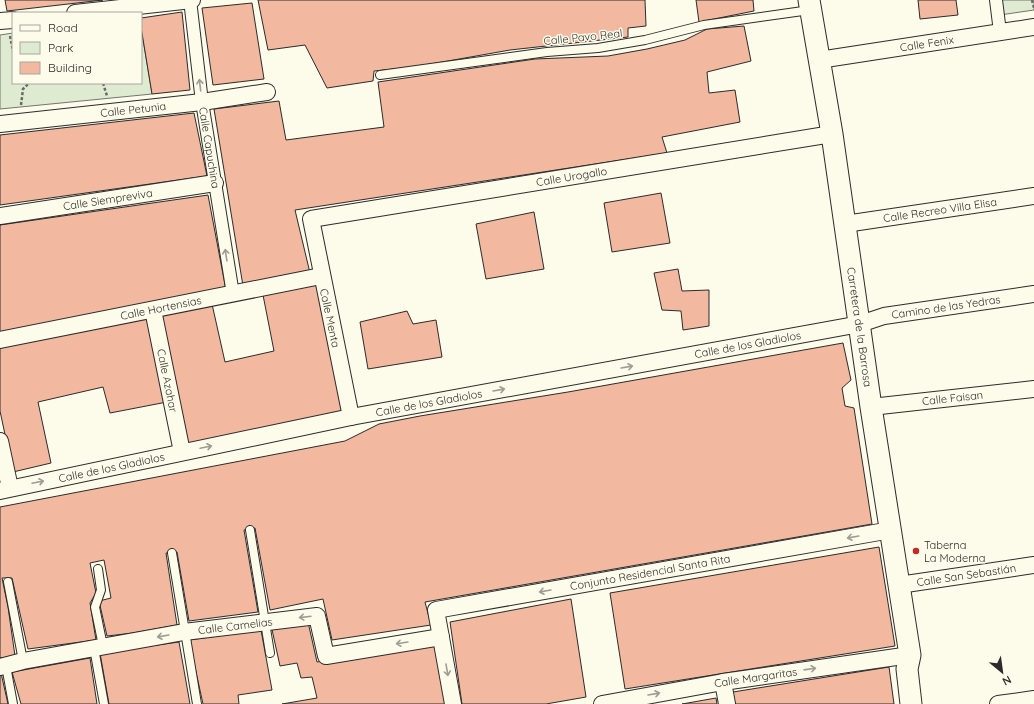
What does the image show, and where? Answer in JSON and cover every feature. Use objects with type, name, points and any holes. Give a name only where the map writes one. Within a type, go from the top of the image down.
[{"type":"street","points":[[84,12],[191,0]]},
{"type":"street","name":"Calle Capuchina","points":[[191,0],[202,102],[233,294]]},
{"type":"street","points":[[996,0],[1000,32]]},
{"type":"street","name":"Carretera de la Barrosa","points":[[810,5],[832,134],[871,407],[910,655],[907,669],[912,704]]},
{"type":"street","points":[[0,21],[12,20]]},
{"type":"street","name":"Calle Fenix","points":[[819,60],[1034,26]]},
{"type":"street","name":"Calle Petunia","points":[[0,124],[202,102],[267,92]]},
{"type":"street","name":"Calle Urogallo","points":[[310,219],[832,134]]},
{"type":"street","name":"Calle Siempreviva","points":[[0,216],[215,183]]},
{"type":"street","name":"Calle Recreo Villa Elisa","points":[[845,224],[1034,196]]},
{"type":"street","name":"Calle Menta","points":[[310,219],[351,417]]},
{"type":"street","name":"Calle Hortensias","points":[[0,340],[321,276]]},
{"type":"street","name":"Camino de las Yedras","points":[[860,324],[884,316],[1034,294]]},
{"type":"street","name":"Calle Azahar","points":[[153,310],[182,452]]},
{"type":"street","name":"Calle de los Gladiolos","points":[[5,489],[351,417],[860,324]]},
{"type":"street","name":"Calle Faisan","points":[[871,407],[1034,389]]},
{"type":"street","points":[[0,441],[5,489]]},
{"type":"street","name":"Conjunto Residencial Santa Rita","points":[[441,637],[436,610],[891,530]]},
{"type":"street","name":"Calle San Sebastián","points":[[899,585],[1034,565]]},
{"type":"street","name":"Calle Camelias","points":[[3,666],[23,661],[184,632],[317,616],[326,656],[441,637]]},
{"type":"street","points":[[441,637],[453,704]]},
{"type":"street","name":"Carretera de la Barrosa","points":[[910,655],[917,665],[924,704]]},
{"type":"street","name":"Calle Margaritas","points":[[602,704],[723,682],[910,655]]},
{"type":"street","points":[[723,682],[726,704]]},
{"type":"street","points":[[998,704],[1034,698]]},
{"type":"lane","name":"Calle Pavo Real","points":[[380,75],[546,52],[598,48],[645,40],[704,25],[810,5]]},
{"type":"lane","points":[[250,530],[270,653]]},
{"type":"lane","points":[[172,553],[197,704]]},
{"type":"lane","points":[[98,569],[101,590],[95,607],[104,704]]},
{"type":"lane","points":[[8,582],[23,661]]},
{"type":"lane","points":[[3,666],[13,704]]},
{"type":"path","points":[[1032,0],[1034,8]]},
{"type":"path","points":[[10,36],[12,46]]},
{"type":"path","points":[[22,108],[23,89],[28,84]]},
{"type":"path","points":[[103,84],[109,99]]},
{"type":"green space","points":[[991,0],[1034,0],[1034,10],[993,16]]},
{"type":"green space","points":[[12,33],[12,84],[142,84],[142,33],[152,94],[0,109],[0,35]]},
{"type":"building","points":[[5,0],[103,0],[7,11]]},
{"type":"building","points":[[258,0],[645,0],[646,26],[628,28],[628,37],[510,50],[414,67],[374,71],[373,81],[327,88],[305,45],[268,50]]},
{"type":"building","points":[[696,0],[753,0],[754,11],[699,22]]},
{"type":"building","points":[[918,0],[956,0],[958,15],[920,19]]},
{"type":"building","points":[[252,3],[264,79],[213,85],[202,8]]},
{"type":"building","points":[[182,12],[190,90],[152,94],[142,33],[142,18]]},
{"type":"building","points":[[744,26],[751,61],[707,72],[709,93],[735,90],[740,122],[662,137],[667,153],[295,210],[310,273],[243,286],[214,109],[279,101],[286,140],[384,127],[378,82],[535,59],[608,56],[685,40],[707,29]]},
{"type":"building","points":[[194,113],[207,176],[0,205],[0,135]]},
{"type":"building","points":[[661,193],[670,243],[612,252],[604,203]]},
{"type":"building","points":[[208,195],[226,290],[0,333],[0,225]]},
{"type":"building","points":[[534,212],[544,269],[486,279],[476,224]]},
{"type":"building","points":[[678,269],[682,291],[709,290],[709,326],[683,330],[681,311],[662,310],[654,273]]},
{"type":"building","points":[[317,284],[344,411],[187,445],[159,315],[212,304],[225,362],[274,351],[263,295]]},
{"type":"building","points":[[407,311],[413,324],[436,320],[442,357],[368,369],[360,322]]},
{"type":"building","points":[[149,317],[167,402],[110,413],[103,387],[38,402],[51,463],[13,472],[0,411],[0,346]]},
{"type":"building","points":[[843,343],[851,380],[842,388],[845,406],[854,408],[872,524],[425,602],[431,625],[332,640],[323,599],[270,610],[255,528],[244,530],[258,612],[189,621],[177,552],[166,553],[177,625],[107,636],[99,601],[111,598],[104,560],[90,563],[96,593],[90,603],[96,640],[28,649],[12,578],[2,578],[15,656],[0,658],[0,507],[345,441],[379,424],[420,416],[568,392]]},
{"type":"building","points":[[879,547],[895,646],[625,689],[610,593]]},
{"type":"building","points":[[571,599],[586,697],[546,704],[462,704],[450,622]]},
{"type":"building","points":[[308,622],[317,662],[435,645],[446,704],[282,704],[317,698],[312,677],[301,678],[297,663],[280,666],[271,625]]},
{"type":"building","points":[[261,630],[272,690],[238,695],[239,704],[203,704],[189,640]]},
{"type":"building","points":[[179,642],[190,704],[109,704],[100,653]]},
{"type":"building","points":[[90,658],[97,704],[21,704],[12,672]]},
{"type":"building","points":[[889,667],[894,704],[735,704],[733,692]]},
{"type":"building","points":[[1,673],[8,704],[0,704]]},
{"type":"building","points":[[716,698],[717,704],[682,704]]},
{"type":"place","name":"Taberna La Moderna","points":[[916,551]]}]
